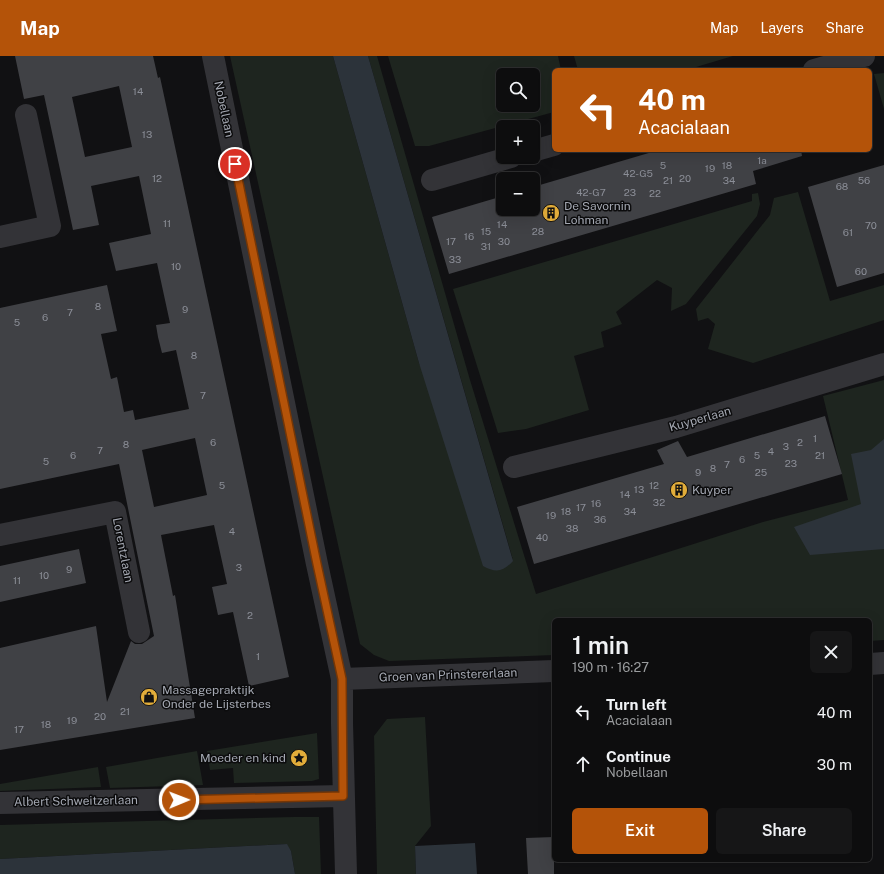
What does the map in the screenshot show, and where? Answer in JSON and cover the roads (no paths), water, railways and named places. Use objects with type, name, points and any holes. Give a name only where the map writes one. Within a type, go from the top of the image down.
[{"type":"street","name":"Nobellaan","points":[[214,56],[317,564],[342,679],[343,796],[346,874]]},
{"type":"street","points":[[821,68],[864,56]]},
{"type":"street","points":[[0,237],[50,226],[26,115]]},
{"type":"street","points":[[540,149],[552,146]]},
{"type":"street","points":[[432,180],[496,162]]},
{"type":"street","name":"Kuyperlaan","points":[[514,467],[676,427],[884,364]]},
{"type":"street","name":"Lorentzlaan","points":[[0,535],[115,512],[140,632]]},
{"type":"street","points":[[872,664],[884,663]]},
{"type":"street","name":"Groen van Prinstererlaan","points":[[342,679],[552,671]]},
{"type":"street","name":"Albert Schweitzerlaan","points":[[0,803],[343,796]]},
{"type":"place","name":"De Savornin Lohman","points":[[551,213]]},
{"type":"place","name":"Kuyper","points":[[679,490]]},
{"type":"place","name":"Massagepraktijk Onder de Lijsterbes","points":[[149,697]]},
{"type":"place","name":"Moeder en kind","points":[[299,758]]}]
